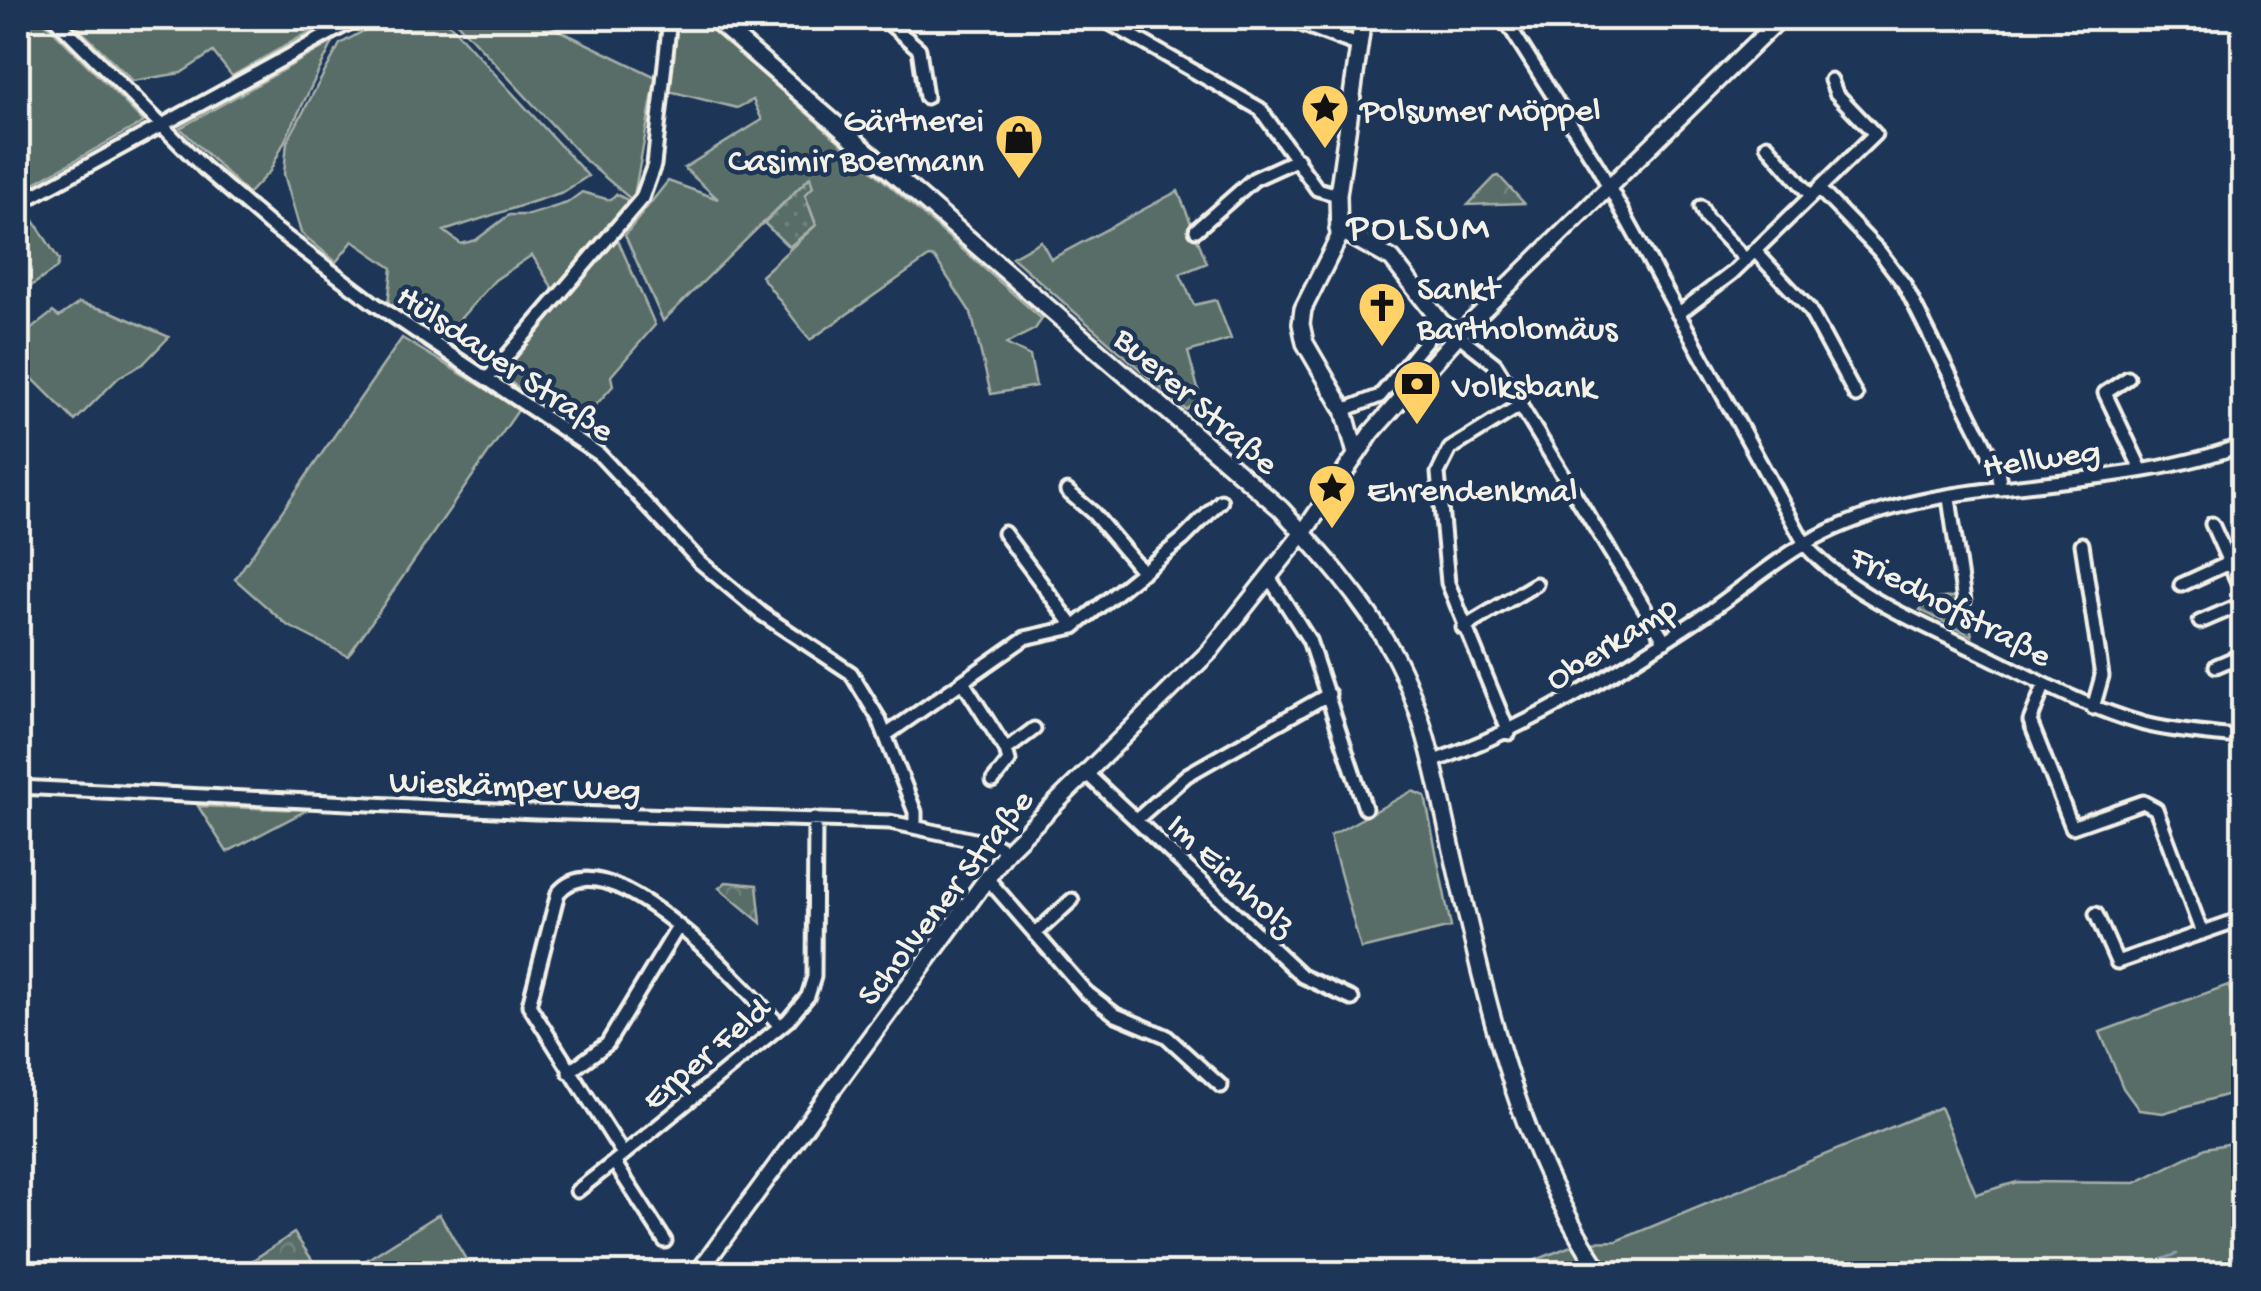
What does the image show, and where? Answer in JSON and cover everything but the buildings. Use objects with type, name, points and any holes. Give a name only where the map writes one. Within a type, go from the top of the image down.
[{"type":"main road","name":"Buerer Straße","points":[[713,18],[1302,533],[1352,592],[1392,652],[1432,762],[1509,1085],[1554,1194],[1602,1274]]},
{"type":"main road","points":[[1356,454],[1344,410],[1305,343],[1301,324],[1302,308],[1335,250],[1338,195],[1363,18]]},
{"type":"main road","points":[[1338,228],[1392,259],[1442,322],[1458,335]]},
{"type":"main road","name":"Scholvener Straße","points":[[697,1274],[1007,851],[1182,682],[1302,533],[1356,454],[1458,335]]},
{"type":"street","name":"Hülsdauer Straße","points":[[55,18],[270,225],[399,321],[489,377],[599,454],[660,516],[677,541],[762,614],[851,673],[886,735],[915,812],[914,826]]},
{"type":"street","points":[[18,204],[358,18]]},
{"type":"street","points":[[489,377],[642,198],[654,164],[670,18]]},
{"type":"street","points":[[887,18],[918,50],[926,97]]},
{"type":"street","points":[[1101,18],[1260,109],[1317,189],[1338,195]]},
{"type":"street","points":[[1285,18],[1360,46]]},
{"type":"street","name":"Friedhofstraße","points":[[1504,18],[1607,188],[1806,546],[1846,583],[2093,708],[2150,725],[2244,738]]},
{"type":"street","points":[[1666,641],[1495,364],[1458,335],[1781,18]]},
{"type":"street","points":[[1678,314],[1708,295],[1875,134],[1836,94],[1831,80]]},
{"type":"street","points":[[1767,145],[1879,251],[1904,284],[1990,454],[2001,489]]},
{"type":"street","points":[[1196,230],[1254,179],[1298,159]]},
{"type":"street","points":[[1701,208],[1706,218],[1808,309],[1856,396]]},
{"type":"street","points":[[1344,410],[1380,396],[1442,322]]},
{"type":"street","name":"Hellweg","points":[[2128,378],[2105,392],[2141,469]]},
{"type":"street","points":[[1509,733],[1463,628],[1443,561],[1438,472],[1450,449],[1521,404]]},
{"type":"street","name":"Hellweg","points":[[1806,546],[1820,535],[1880,512],[2001,489],[2141,469],[2244,444]]},
{"type":"street","points":[[1067,491],[1094,513],[1143,572]]},
{"type":"street","name":"Hellweg","points":[[1949,498],[1964,602]]},
{"type":"street","points":[[886,735],[1025,638],[1074,627],[1143,572],[1221,500]]},
{"type":"street","points":[[2200,622],[2244,600],[2212,524]]},
{"type":"street","points":[[1004,533],[1074,627]]},
{"type":"street","points":[[2082,544],[2102,676],[2093,708]]},
{"type":"street","name":"Oberkamp","points":[[1432,762],[1509,733],[1666,641],[1806,546]]},
{"type":"street","points":[[2181,585],[2229,563]]},
{"type":"street","points":[[1268,577],[1309,640],[1365,808]]},
{"type":"street","points":[[1463,628],[1536,584]]},
{"type":"street","points":[[2216,666],[2244,654]]},
{"type":"street","points":[[964,682],[1006,750],[1009,761],[993,781]]},
{"type":"street","points":[[2044,686],[2030,721],[2072,828],[2142,802],[2156,809],[2202,933]]},
{"type":"street","points":[[1136,820],[1187,775],[1329,694]]},
{"type":"street","points":[[1006,750],[1034,729]]},
{"type":"street","name":"Im Eichholz","points":[[1086,772],[1302,976],[1352,999]]},
{"type":"street","name":"Wieskämper Weg","points":[[18,787],[551,813],[815,819],[914,826],[1007,851]]},
{"type":"street","name":"Erper Feld","points":[[577,1191],[780,1026],[808,996],[814,977],[815,819]]},
{"type":"street","points":[[666,1240],[529,1005],[558,893],[579,876],[601,878],[678,926],[736,977],[780,1026]]},
{"type":"street","points":[[986,877],[1096,1001],[1136,1025],[1166,1036],[1221,1086]]},
{"type":"street","points":[[1035,934],[1072,900]]},
{"type":"street","points":[[2096,914],[2117,962],[2244,918]]},
{"type":"street","points":[[569,1072],[607,1044],[678,926]]},
{"type":"green space","points":[[18,18],[41,18],[144,122],[18,192]]},
{"type":"green space","points":[[68,18],[334,18],[232,76],[213,52],[181,73],[133,81]]},
{"type":"green space","points":[[387,18],[444,18],[588,176],[563,192],[444,231],[461,244],[476,240],[509,215],[529,215],[567,203],[582,192],[610,200],[616,194],[629,201],[555,292],[532,255],[495,280],[443,338],[388,305],[392,268],[353,241],[336,262],[301,233],[284,174],[287,142],[340,44]]},
{"type":"green space","points":[[453,18],[563,18],[552,27],[656,77],[633,201],[586,161]]},
{"type":"green space","points":[[676,18],[698,18],[1042,319],[1035,329],[1006,344],[1030,356],[1036,386],[991,394],[971,313],[935,258],[929,257],[810,340],[761,276],[816,225],[805,195],[810,177],[663,321],[625,235],[668,181],[718,199],[684,168],[762,120],[753,100],[737,108],[669,91]]},
{"type":"green space","points":[[333,42],[270,171],[248,194],[180,128]]},
{"type":"green space","points":[[1499,176],[1524,203],[1468,205],[1495,177]]},
{"type":"green space","points":[[810,177],[813,187],[805,195],[816,225],[789,247],[764,223]]},
{"type":"green space","points":[[1178,191],[1207,263],[1180,274],[1194,305],[1216,300],[1231,339],[1188,352],[1201,400],[1186,410],[1012,257],[1041,241],[1051,259]]},
{"type":"green space","points":[[26,208],[59,260],[57,268],[18,295],[18,213]]},
{"type":"green space","points":[[617,238],[655,325],[611,376],[613,386],[575,428],[506,379],[504,371]]},
{"type":"green space","points":[[79,303],[112,312],[169,337],[143,364],[119,377],[75,421],[18,364],[18,339],[53,312],[59,317]]},
{"type":"green space","points":[[402,338],[519,409],[348,656],[287,625],[235,579]]},
{"type":"green space","points":[[1958,596],[1959,612],[1969,617],[1972,636],[1920,610],[1930,600]]},
{"type":"green space","points":[[1412,791],[1425,796],[1451,927],[1361,949],[1330,836]]},
{"type":"green space","points":[[198,806],[307,810],[227,852]]},
{"type":"green space","points":[[726,882],[757,885],[761,923],[719,888]]},
{"type":"green space","points":[[2228,985],[2243,1029],[2243,1090],[2163,1113],[2139,1110],[2123,1088],[2100,1032]]},
{"type":"green space","points":[[1940,1107],[1976,1194],[2017,1182],[2135,1183],[2206,1148],[2243,1141],[2244,1270],[1501,1274],[1581,1242],[1617,1241]]},
{"type":"green space","points":[[439,1214],[474,1273],[350,1273],[349,1271]]},
{"type":"green space","points":[[294,1233],[321,1273],[233,1273]]},
{"type":"waterway","points":[[2120,1274],[2177,1254]]},
{"type":"waterway","points":[[1841,1274],[1910,1262],[1948,1269],[1955,1263],[1962,1274]]},
{"type":"waterway","points":[[1965,1274],[1984,1263],[1989,1274]]},
{"type":"place","name":"Polsumer Möppel","points":[[1325,150]]},
{"type":"place","name":"Gärtnerei Casimir Boermann","points":[[1019,180]]},
{"type":"place","name":"Sankt Bartholomäus","points":[[1382,348]]},
{"type":"place","name":"Volksbank","points":[[1417,426]]},
{"type":"place","name":"Ehrendenkmal","points":[[1332,530]]},
{"type":"district","name":"POLSUM","points":[[1419,224]]}]
